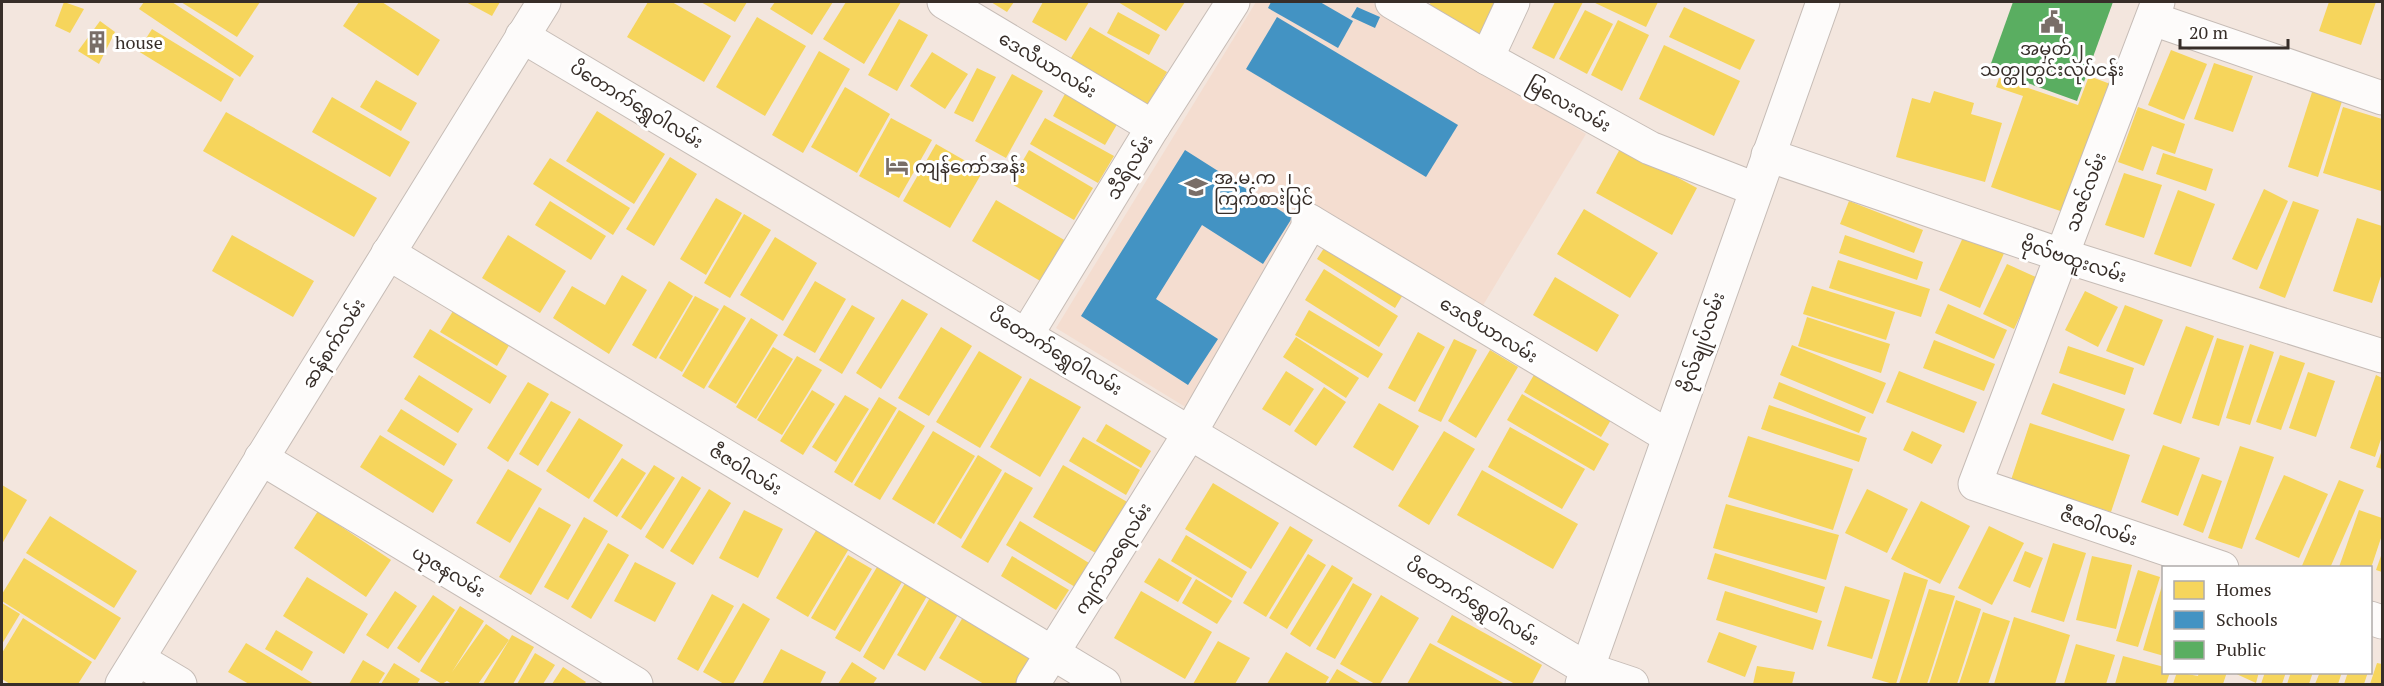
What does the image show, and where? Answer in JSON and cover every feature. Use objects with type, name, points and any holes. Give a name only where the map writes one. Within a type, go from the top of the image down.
[{"type":"street","name":"ဆန်စက်လမ်း","points":[[130,672],[544,2]]},
{"type":"street","name":"ဒေလီယာလမ်း","points":[[944,2],[1153,126]]},
{"type":"street","name":"သီရိလမ်း","points":[[1027,334],[1153,126],[1233,2]]},
{"type":"street","name":"မြလေးလမ်း","points":[[1392,2],[1487,58],[1650,148],[1755,189]]},
{"type":"street","points":[[1487,58],[1513,2]]},
{"type":"street","name":"ဗိုလ်ချုပ်လမ်း","points":[[1585,677],[1822,2]]},
{"type":"street","points":[[2156,10],[2382,98]]},
{"type":"street","name":"သဇင်လမ်း","points":[[1975,484],[2156,10]]},
{"type":"street","name":"ပိတောက်ရွှေဝါလမ်း","points":[[522,36],[1191,431],[1585,677],[1632,684]]},
{"type":"street","name":"ဗိုလ်ဗထူးလမ်း","points":[[1768,155],[2061,255],[2382,357]]},
{"type":"street","name":"ဒေလီယာလမ်း","points":[[1191,431],[1310,221],[1668,436]]},
{"type":"street","name":"ဇီဇဝါလမ်း","points":[[388,253],[1104,684]]},
{"type":"street","name":"ကျက်သရေလမ်း","points":[[1034,684],[1191,431]]},
{"type":"street","name":"ယုဇနလမ်း","points":[[261,458],[636,684]]},
{"type":"street","name":"ဇီဇဝါလမ်း","points":[[1975,484],[2219,566]]},
{"type":"street","points":[[130,672],[180,684]]},
{"type":"shaded area","points":[[1256,2],[1371,2],[1586,134],[1482,307],[1332,217],[1210,422],[1056,328]]},
{"type":"building: Homes","name":"house","points":[[64,2],[84,9],[70,33],[55,26]]},
{"type":"building: Homes","points":[[144,2],[172,2],[254,56],[240,77],[139,9]]},
{"type":"building: Homes","points":[[181,2],[260,2],[237,37]]},
{"type":"building: Homes","points":[[359,2],[382,2],[440,40],[418,76],[343,26]]},
{"type":"building: Homes","points":[[466,2],[500,2],[492,16]]},
{"type":"building: Homes","points":[[648,2],[672,2],[731,36],[704,82],[627,37]]},
{"type":"building: Homes","points":[[701,2],[747,2],[735,22]]},
{"type":"building: Homes","points":[[775,2],[833,2],[812,35],[770,9]]},
{"type":"building: Homes","points":[[846,2],[901,2],[864,64],[823,39]]},
{"type":"building: Homes","points":[[991,2],[1014,2],[1007,12]]},
{"type":"building: Homes","points":[[1043,2],[1089,2],[1066,41],[1032,22]]},
{"type":"building: Homes","points":[[1118,2],[1185,2],[1166,31]]},
{"type":"building: Homes","points":[[1431,2],[1503,2],[1482,38],[1428,7]]},
{"type":"building: Homes","points":[[1555,2],[1583,2],[1554,59],[1532,48]]},
{"type":"building: Homes","points":[[1593,2],[1658,2],[1646,27]]},
{"type":"building: Homes","points":[[2329,2],[2376,2],[2361,45],[2319,31]]},
{"type":"building: Homes","points":[[1684,7],[1755,40],[1740,70],[1669,37]]},
{"type":"building: Homes","points":[[1585,10],[1613,24],[1587,74],[1559,59]]},
{"type":"building: Homes","points":[[1118,12],[1160,35],[1149,55],[1107,33]]},
{"type":"building: Homes","points":[[757,17],[806,46],[765,116],[716,87]]},
{"type":"building: Homes","points":[[899,19],[928,35],[897,91],[868,75]]},
{"type":"building: Homes","points":[[1618,20],[1649,35],[1622,91],[1591,75]]},
{"type":"building: Homes","name":"house","points":[[100,21],[115,32],[99,64],[78,51]]},
{"type":"building: Homes","points":[[1090,27],[1167,72],[1144,111],[1066,66]]},
{"type":"building: Homes","points":[[152,29],[234,79],[221,102],[138,51]]},
{"type":"building: Homes","points":[[1664,45],[1740,81],[1714,136],[1639,99]]},
{"type":"building: Homes","points":[[2171,50],[2207,64],[2184,120],[2148,105]]},
{"type":"building: Homes","points":[[819,51],[850,69],[803,153],[772,135]]},
{"type":"building: Homes","points":[[932,52],[968,74],[945,109],[910,86]]},
{"type":"building: Homes","points":[[2214,63],[2253,76],[2233,132],[2194,119]]},
{"type":"building: Homes","points":[[977,68],[996,77],[973,122],[954,113]]},
{"type":"building: Homes","points":[[1012,74],[1043,91],[1006,158],[975,141]]},
{"type":"building: Homes","points":[[2089,76],[2113,85],[2069,214],[1991,187],[2023,96],[1996,87],[1999,78],[2078,105]]},
{"type":"building: Homes","points":[[376,80],[417,103],[401,131],[360,107]]},
{"type":"building: Homes","points":[[2314,86],[2344,95],[2318,177],[2288,167]]},
{"type":"building: Homes","points":[[845,87],[890,114],[857,173],[811,147]]},
{"type":"building: Homes","points":[[1934,91],[1974,103],[1971,114],[2002,123],[1985,182],[1896,157],[1912,98],[1930,103]]},
{"type":"building: Homes","points":[[1066,92],[1119,121],[1105,145],[1053,116]]},
{"type":"building: Homes","points":[[332,97],[410,142],[390,177],[312,132]]},
{"type":"building: Homes","points":[[2138,107],[2185,124],[2175,154],[2152,146],[2143,171],[2118,162]]},
{"type":"building: Homes","points":[[2343,107],[2382,119],[2381,191],[2323,173]]},
{"type":"building: Homes","points":[[597,111],[665,154],[634,204],[566,161]]},
{"type":"building: Homes","points":[[226,112],[377,198],[354,237],[203,151]]},
{"type":"building: Homes","points":[[891,118],[932,140],[899,198],[859,176]]},
{"type":"building: Homes","points":[[1045,118],[1114,156],[1098,183],[1030,144]]},
{"type":"building: Homes","points":[[936,144],[983,171],[950,228],[903,201]]},
{"type":"building: Homes","points":[[1621,147],[1697,188],[1672,235],[1596,193]]},
{"type":"building: Homes","points":[[1029,150],[1093,188],[1074,220],[1010,183]]},
{"type":"building: Homes","points":[[2163,153],[2213,169],[2206,191],[2156,174]]},
{"type":"building: Homes","points":[[670,157],[697,174],[654,246],[626,229]]},
{"type":"building: Homes","points":[[550,158],[630,208],[613,235],[533,184]]},
{"type":"building: Homes","points":[[2124,173],[2162,185],[2144,238],[2105,225]]},
{"type":"building: Homes","points":[[2264,189],[2288,201],[2257,270],[2232,259]]},
{"type":"building: Homes","points":[[2178,190],[2215,204],[2191,267],[2154,254]]},
{"type":"building: Homes","points":[[716,198],[742,213],[706,275],[680,259]]},
{"type":"building: Homes","points":[[996,200],[1078,248],[1054,289],[972,241]]},
{"type":"building: Homes","points":[[550,201],[606,236],[591,260],[535,225]]},
{"type":"building: Homes","points":[[1849,201],[1923,230],[1914,253],[1840,224]]},
{"type":"building: Homes","points":[[2293,201],[2319,210],[2285,298],[2259,288]]},
{"type":"building: Homes","points":[[1584,209],[1658,253],[1630,298],[1557,254]]},
{"type":"building: Homes","points":[[744,214],[771,230],[730,298],[704,283]]},
{"type":"building: Homes","points":[[2357,218],[2382,226],[2382,273],[2372,303],[2333,291]]},
{"type":"building: Homes","points":[[1965,233],[2005,251],[1980,308],[1939,290]]},
{"type":"building: Homes","points":[[232,235],[314,281],[293,317],[212,271]]},
{"type":"building: Homes","points":[[508,235],[566,271],[540,313],[482,278]]},
{"type":"building: Homes","points":[[1845,235],[1923,262],[1917,280],[1839,253]]},
{"type":"building: Homes","points":[[775,237],[817,263],[783,321],[740,295]]},
{"type":"building: Homes","points":[[1326,245],[1404,293],[1395,308],[1317,259]]},
{"type":"building: Homes","points":[[1838,260],[1930,289],[1921,317],[1829,288]]},
{"type":"building: Homes","points":[[2007,264],[2038,278],[2014,329],[1983,314]]},
{"type":"building: Homes","points":[[1324,269],[1398,316],[1379,347],[1305,300]]},
{"type":"building: Homes","points":[[622,275],[647,290],[609,354],[553,318],[572,286],[605,305]]},
{"type":"building: Homes","points":[[1555,277],[1619,315],[1597,352],[1533,315]]},
{"type":"building: Homes","points":[[669,281],[693,296],[656,359],[632,345]]},
{"type":"building: Homes","points":[[815,281],[846,299],[815,353],[783,335]]},
{"type":"building: Homes","points":[[1812,286],[1895,312],[1886,340],[1803,314]]},
{"type":"building: Homes","points":[[2085,291],[2118,307],[2098,347],[2065,330]]},
{"type":"building: Homes","points":[[695,296],[719,309],[682,372],[659,358]]},
{"type":"building: Homes","points":[[902,299],[928,314],[881,389],[856,373]]},
{"type":"building: Homes","points":[[458,303],[514,337],[497,366],[440,332]]},
{"type":"building: Homes","points":[[1948,304],[2007,330],[1994,359],[1935,333]]},
{"type":"building: Homes","points":[[724,305],[746,318],[704,389],[682,376]]},
{"type":"building: Homes","points":[[852,305],[875,318],[842,374],[819,360]]},
{"type":"building: Homes","points":[[2125,305],[2163,320],[2144,366],[2106,351]]},
{"type":"building: Homes","points":[[1309,310],[1383,354],[1368,378],[1295,335]]},
{"type":"building: Homes","points":[[1807,317],[1890,344],[1881,373],[1798,346]]},
{"type":"building: Homes","points":[[751,318],[778,335],[736,404],[708,387]]},
{"type":"building: Homes","points":[[2186,326],[2214,336],[2181,424],[2153,414]]},
{"type":"building: Homes","points":[[941,327],[972,346],[929,416],[898,398]]},
{"type":"building: Homes","points":[[430,329],[507,376],[490,404],[413,357]]},
{"type":"building: Homes","points":[[1418,332],[1445,347],[1415,402],[1388,388]]},
{"type":"building: Homes","points":[[1296,337],[1359,378],[1346,398],[1283,357]]},
{"type":"building: Homes","points":[[2217,338],[2244,346],[2219,426],[2192,418]]},
{"type":"building: Homes","points":[[1454,339],[1477,350],[1441,422],[1418,411]]},
{"type":"building: Homes","points":[[1934,340],[1995,364],[1984,391],[1923,368]]},
{"type":"building: Homes","points":[[2250,344],[2274,352],[2250,425],[2226,418]]},
{"type":"building: Homes","points":[[1792,345],[1886,383],[1873,414],[1780,375]]},
{"type":"building: Homes","points":[[2068,346],[2134,368],[2125,395],[2059,373]]},
{"type":"building: Homes","points":[[773,347],[793,359],[756,419],[736,407]]},
{"type":"building: Homes","points":[[1490,350],[1518,367],[1476,438],[1448,421]]},
{"type":"building: Homes","points":[[979,351],[1022,377],[980,448],[936,422]]},
{"type":"building: Homes","points":[[2280,355],[2305,363],[2281,430],[2256,422]]},
{"type":"building: Homes","points":[[797,356],[822,370],[782,435],[757,420]]},
{"type":"building: Homes","points":[[1542,361],[1619,406],[1601,437],[1524,392]]},
{"type":"building: Homes","points":[[1286,371],[1314,389],[1290,426],[1262,409]]},
{"type":"building: Homes","points":[[1899,371],[1977,402],[1964,433],[1886,402]]},
{"type":"building: Homes","points":[[2308,372],[2335,381],[2316,437],[2289,428]]},
{"type":"building: Homes","points":[[419,375],[473,409],[458,433],[404,399]]},
{"type":"building: Homes","points":[[2376,375],[2382,378],[2382,436],[2375,457],[2350,448]]},
{"type":"building: Homes","points":[[1030,378],[1081,407],[1040,477],[990,447]]},
{"type":"building: Homes","points":[[528,382],[549,394],[508,462],[487,448]]},
{"type":"building: Homes","points":[[1779,382],[1866,417],[1859,433],[1773,398]]},
{"type":"building: Homes","points":[[2053,383],[2125,409],[2113,441],[2041,414]]},
{"type":"building: Homes","points":[[1324,387],[1346,402],[1316,446],[1294,431]]},
{"type":"building: Homes","points":[[812,390],[835,404],[803,455],[780,441]]},
{"type":"building: Homes","points":[[1522,394],[1609,444],[1594,471],[1507,420]]},
{"type":"building: Homes","points":[[845,395],[869,409],[836,462],[812,447]]},
{"type":"building: Homes","points":[[879,397],[897,408],[852,483],[834,472]]},
{"type":"building: Homes","points":[[551,401],[571,412],[538,466],[519,454]]},
{"type":"building: Homes","points":[[1379,403],[1419,426],[1393,471],[1353,447]]},
{"type":"building: Homes","points":[[1769,405],[1867,438],[1859,462],[1761,429]]},
{"type":"building: Homes","points":[[401,409],[457,444],[444,466],[387,431]]},
{"type":"building: Homes","points":[[899,410],[925,426],[880,500],[854,485]]},
{"type":"building: Homes","points":[[579,418],[623,445],[589,499],[546,471]]},
{"type":"building: Homes","points":[[2030,423],[2130,455],[2111,512],[2011,480]]},
{"type":"building: Homes","points":[[1106,424],[1151,451],[1141,468],[1096,441]]},
{"type":"building: Homes","points":[[1510,427],[1585,469],[1562,509],[1488,467]]},
{"type":"building: Homes","points":[[933,431],[975,456],[934,524],[892,499]]},
{"type":"building: Homes","points":[[1444,431],[1475,449],[1429,525],[1398,506]]},
{"type":"building: Homes","points":[[1912,431],[1942,445],[1932,464],[1903,450]]},
{"type":"building: Homes","points":[[380,435],[453,480],[433,513],[360,467]]},
{"type":"building: Homes","points":[[1748,436],[1853,469],[1833,530],[1728,497]]},
{"type":"building: Homes","points":[[1083,437],[1140,470],[1126,495],[1069,461]]},
{"type":"building: Homes","points":[[2163,445],[2200,458],[2178,516],[2141,502]]},
{"type":"building: Homes","points":[[2240,446],[2274,457],[2242,549],[2208,538]]},
{"type":"building: Homes","points":[[2382,450],[2382,469],[2376,467]]},
{"type":"building: Homes","points":[[978,455],[1002,470],[961,539],[937,524]]},
{"type":"building: Homes","points":[[622,458],[646,473],[617,517],[593,501]]},
{"type":"building: Homes","points":[[654,465],[675,478],[641,530],[621,517]]},
{"type":"building: Homes","points":[[1063,465],[1136,507],[1106,559],[1033,517]]},
{"type":"building: Homes","points":[[508,469],[542,489],[510,543],[476,523]]},
{"type":"building: Homes","points":[[1482,470],[1578,524],[1553,569],[1457,515]]},
{"type":"building: Homes","points":[[1005,472],[1033,488],[988,563],[961,547]]},
{"type":"building: Homes","points":[[2202,474],[2222,481],[2203,533],[2183,525]]},
{"type":"building: Homes","points":[[2284,475],[2328,494],[2299,558],[2255,539]]},
{"type":"building: Homes","points":[[682,476],[701,488],[663,549],[645,537]]},
{"type":"building: Homes","points":[[2339,480],[2364,490],[2331,566],[2302,566]]},
{"type":"building: Homes","points":[[1213,483],[1279,523],[1251,569],[1185,529]]},
{"type":"building: Homes","points":[[2,485],[27,500],[2,544]]},
{"type":"building: Homes","points":[[709,489],[731,503],[693,565],[670,551]]},
{"type":"building: Homes","points":[[1867,489],[1908,509],[1887,553],[1845,533]]},
{"type":"building: Homes","points":[[1921,501],[1970,526],[1940,584],[1891,559]]},
{"type":"building: Homes","points":[[1726,504],[1839,535],[1826,580],[1713,548]]},
{"type":"building: Homes","points":[[539,507],[571,525],[531,595],[499,577]]},
{"type":"building: Homes","points":[[744,510],[783,529],[758,578],[719,558]]},
{"type":"building: Homes","points":[[2359,510],[2382,518],[2382,535],[2372,566],[2339,566]]},
{"type":"building: Homes","points":[[318,511],[391,560],[366,597],[294,548]]},
{"type":"building: Homes","points":[[50,516],[137,571],[114,608],[26,553]]},
{"type":"building: Homes","points":[[584,517],[608,531],[568,600],[544,587]]},
{"type":"building: Homes","points":[[1020,521],[1094,566],[1080,590],[1006,545]]},
{"type":"building: Homes","points":[[821,522],[853,542],[808,617],[776,598]]},
{"type":"building: Homes","points":[[1290,526],[1313,540],[1266,617],[1243,603]]},
{"type":"building: Homes","points":[[1989,526],[2024,543],[1992,605],[1958,588]]},
{"type":"building: Homes","points":[[1186,535],[1247,572],[1232,598],[1171,561]]},
{"type":"building: Homes","points":[[608,543],[629,555],[591,619],[571,607]]},
{"type":"building: Homes","points":[[2053,543],[2086,553],[2064,622],[2031,612]]},
{"type":"building: Homes","points":[[2025,551],[2043,558],[2030,588],[2013,581]]},
{"type":"building: Homes","points":[[1715,553],[1825,587],[1817,613],[1707,579]]},
{"type":"building: Homes","points":[[2382,553],[2382,572],[2376,570]]},
{"type":"building: Homes","points":[[1308,554],[1326,565],[1287,629],[1269,618]]},
{"type":"building: Homes","points":[[848,555],[872,569],[835,631],[811,618]]},
{"type":"building: Homes","points":[[1012,556],[1069,590],[1056,610],[1001,576]]},
{"type":"building: Homes","points":[[2092,556],[2132,565],[2116,629],[2076,620]]},
{"type":"building: Homes","points":[[24,558],[121,618],[95,660],[2,601],[2,594]]},
{"type":"building: Homes","points":[[1159,558],[1192,578],[1178,602],[1144,582]]},
{"type":"building: Homes","points":[[635,562],[676,583],[655,622],[614,601]]},
{"type":"building: Homes","points":[[1332,565],[1353,578],[1310,647],[1290,634]]},
{"type":"building: Homes","points":[[877,567],[902,582],[860,652],[835,638]]},
{"type":"building: Homes","points":[[2138,570],[2160,577],[2138,647],[2116,641]]},
{"type":"building: Homes","points":[[1904,572],[1928,580],[1896,684],[1893,684],[1872,678]]},
{"type":"building: Homes","points":[[307,577],[368,614],[344,654],[283,616]]},
{"type":"building: Homes","points":[[908,578],[930,591],[884,670],[863,657]]},
{"type":"building: Homes","points":[[1196,579],[1232,601],[1217,624],[1182,603]]},
{"type":"building: Homes","points":[[1353,583],[1372,594],[1335,659],[1316,649]]},
{"type":"building: Homes","points":[[2162,585],[2162,655],[2143,650]]},
{"type":"building: Homes","points":[[1845,586],[1890,600],[1872,659],[1827,646]]},
{"type":"building: Homes","points":[[935,589],[963,606],[925,671],[897,655]]},
{"type":"building: Homes","points":[[1929,589],[1955,596],[1927,684],[1899,684]]},
{"type":"building: Homes","points":[[395,591],[417,606],[388,649],[366,635]]},
{"type":"building: Homes","points":[[1141,591],[1212,632],[1185,679],[1114,638]]},
{"type":"building: Homes","points":[[1725,591],[1822,621],[1813,650],[1716,620]]},
{"type":"building: Homes","points":[[712,594],[734,606],[698,671],[677,659]]},
{"type":"building: Homes","points":[[433,595],[455,610],[419,663],[397,648]]},
{"type":"building: Homes","points":[[1381,595],[1419,618],[1380,684],[1375,684],[1340,664]]},
{"type":"building: Homes","points":[[1956,600],[1981,609],[1957,684],[1929,684]]},
{"type":"building: Homes","points":[[2,603],[20,614],[2,644]]},
{"type":"building: Homes","points":[[743,603],[770,619],[733,684],[724,684],[703,672]]},
{"type":"building: Homes","points":[[970,605],[1046,649],[1026,684],[984,684],[939,658]]},
{"type":"building: Homes","points":[[460,606],[484,621],[452,672],[486,624],[509,640],[478,684],[452,684],[447,681],[442,684],[420,671]]},
{"type":"building: Homes","points":[[1983,612],[2010,621],[1988,684],[1959,684]]},
{"type":"building: Homes","points":[[1452,615],[1542,665],[1532,684],[1515,684],[1437,642]]},
{"type":"building: Homes","points":[[2014,617],[2070,635],[2055,684],[1994,684]]},
{"type":"building: Homes","points":[[23,618],[92,662],[78,684],[10,684],[2,679],[2,653]]},
{"type":"building: Homes","points":[[276,630],[313,652],[302,671],[265,649]]},
{"type":"building: Homes","points":[[1719,632],[1757,646],[1745,677],[1707,662]]},
{"type":"building: Homes","points":[[512,635],[534,647],[513,684],[483,684]]},
{"type":"building: Homes","points":[[1218,641],[1250,658],[1235,684],[1193,684]]},
{"type":"building: Homes","points":[[246,643],[314,684],[249,684],[228,672]]},
{"type":"building: Homes","points":[[1430,643],[1505,684],[1407,684]]},
{"type":"building: Homes","points":[[2076,644],[2115,655],[2106,684],[2064,684]]},
{"type":"building: Homes","points":[[781,649],[826,672],[820,684],[762,684]]},
{"type":"building: Homes","points":[[1286,652],[1329,677],[1325,684],[1267,684]]},
{"type":"building: Homes","points":[[535,653],[555,665],[543,684],[517,684]]},
{"type":"building: Homes","points":[[2123,656],[2162,666],[2162,674],[2169,674],[2166,684],[2115,684]]},
{"type":"building: Homes","points":[[363,660],[385,673],[378,684],[349,684]]},
{"type":"building: Homes","points":[[852,662],[877,678],[873,684],[838,684]]},
{"type":"building: Homes","points":[[394,663],[420,679],[417,684],[381,684]]},
{"type":"building: Homes","points":[[2377,663],[2382,664],[2382,684],[2370,684]]},
{"type":"building: Homes","points":[[1757,666],[1795,672],[1792,684],[1753,684]]},
{"type":"building: Homes","points":[[563,667],[586,682],[584,684],[552,684]]},
{"type":"building: Homes","points":[[1337,669],[1362,684],[1328,684]]},
{"type":"building: Homes","points":[[2176,674],[2198,676],[2198,674],[2226,674],[2223,684],[2173,684]]},
{"type":"building: Homes","points":[[2236,674],[2258,674],[2256,683]]},
{"type":"building: Homes","points":[[2264,674],[2285,674],[2282,684],[2261,684]]},
{"type":"building: Homes","points":[[2290,674],[2312,674],[2309,684],[2287,684]]},
{"type":"building: Homes","points":[[2319,674],[2341,674],[2338,684],[2315,684]]},
{"type":"building: Homes","points":[[2347,674],[2367,674],[2364,684],[2344,684]]},
{"type":"building: Schools","points":[[1271,2],[1320,2],[1353,21],[1338,48],[1268,8]]},
{"type":"building: Schools","points":[[1357,7],[1380,17],[1375,28],[1351,17]]},
{"type":"building: Schools","points":[[1277,17],[1458,125],[1426,177],[1246,69]]},
{"type":"building: Schools","points":[[1185,150],[1292,218],[1263,264],[1202,225],[1156,299],[1218,339],[1188,385],[1081,316]]},
{"type":"building: Public","points":[[2013,2],[2113,2],[2077,101],[1989,69]]},
{"type":"place","name":"အမှတ်၂ သတ္တုတွင်းလုပ်ငန်း","points":[[2052,22]]},
{"type":"place","name":"house","points":[[97,42]]},
{"type":"place","name":"ကျန်ကော်အန်း","points":[[897,166]]},
{"type":"place","name":"အ.မ.က ၂ ကြက်စားပြင်","points":[[1196,187]]}]
